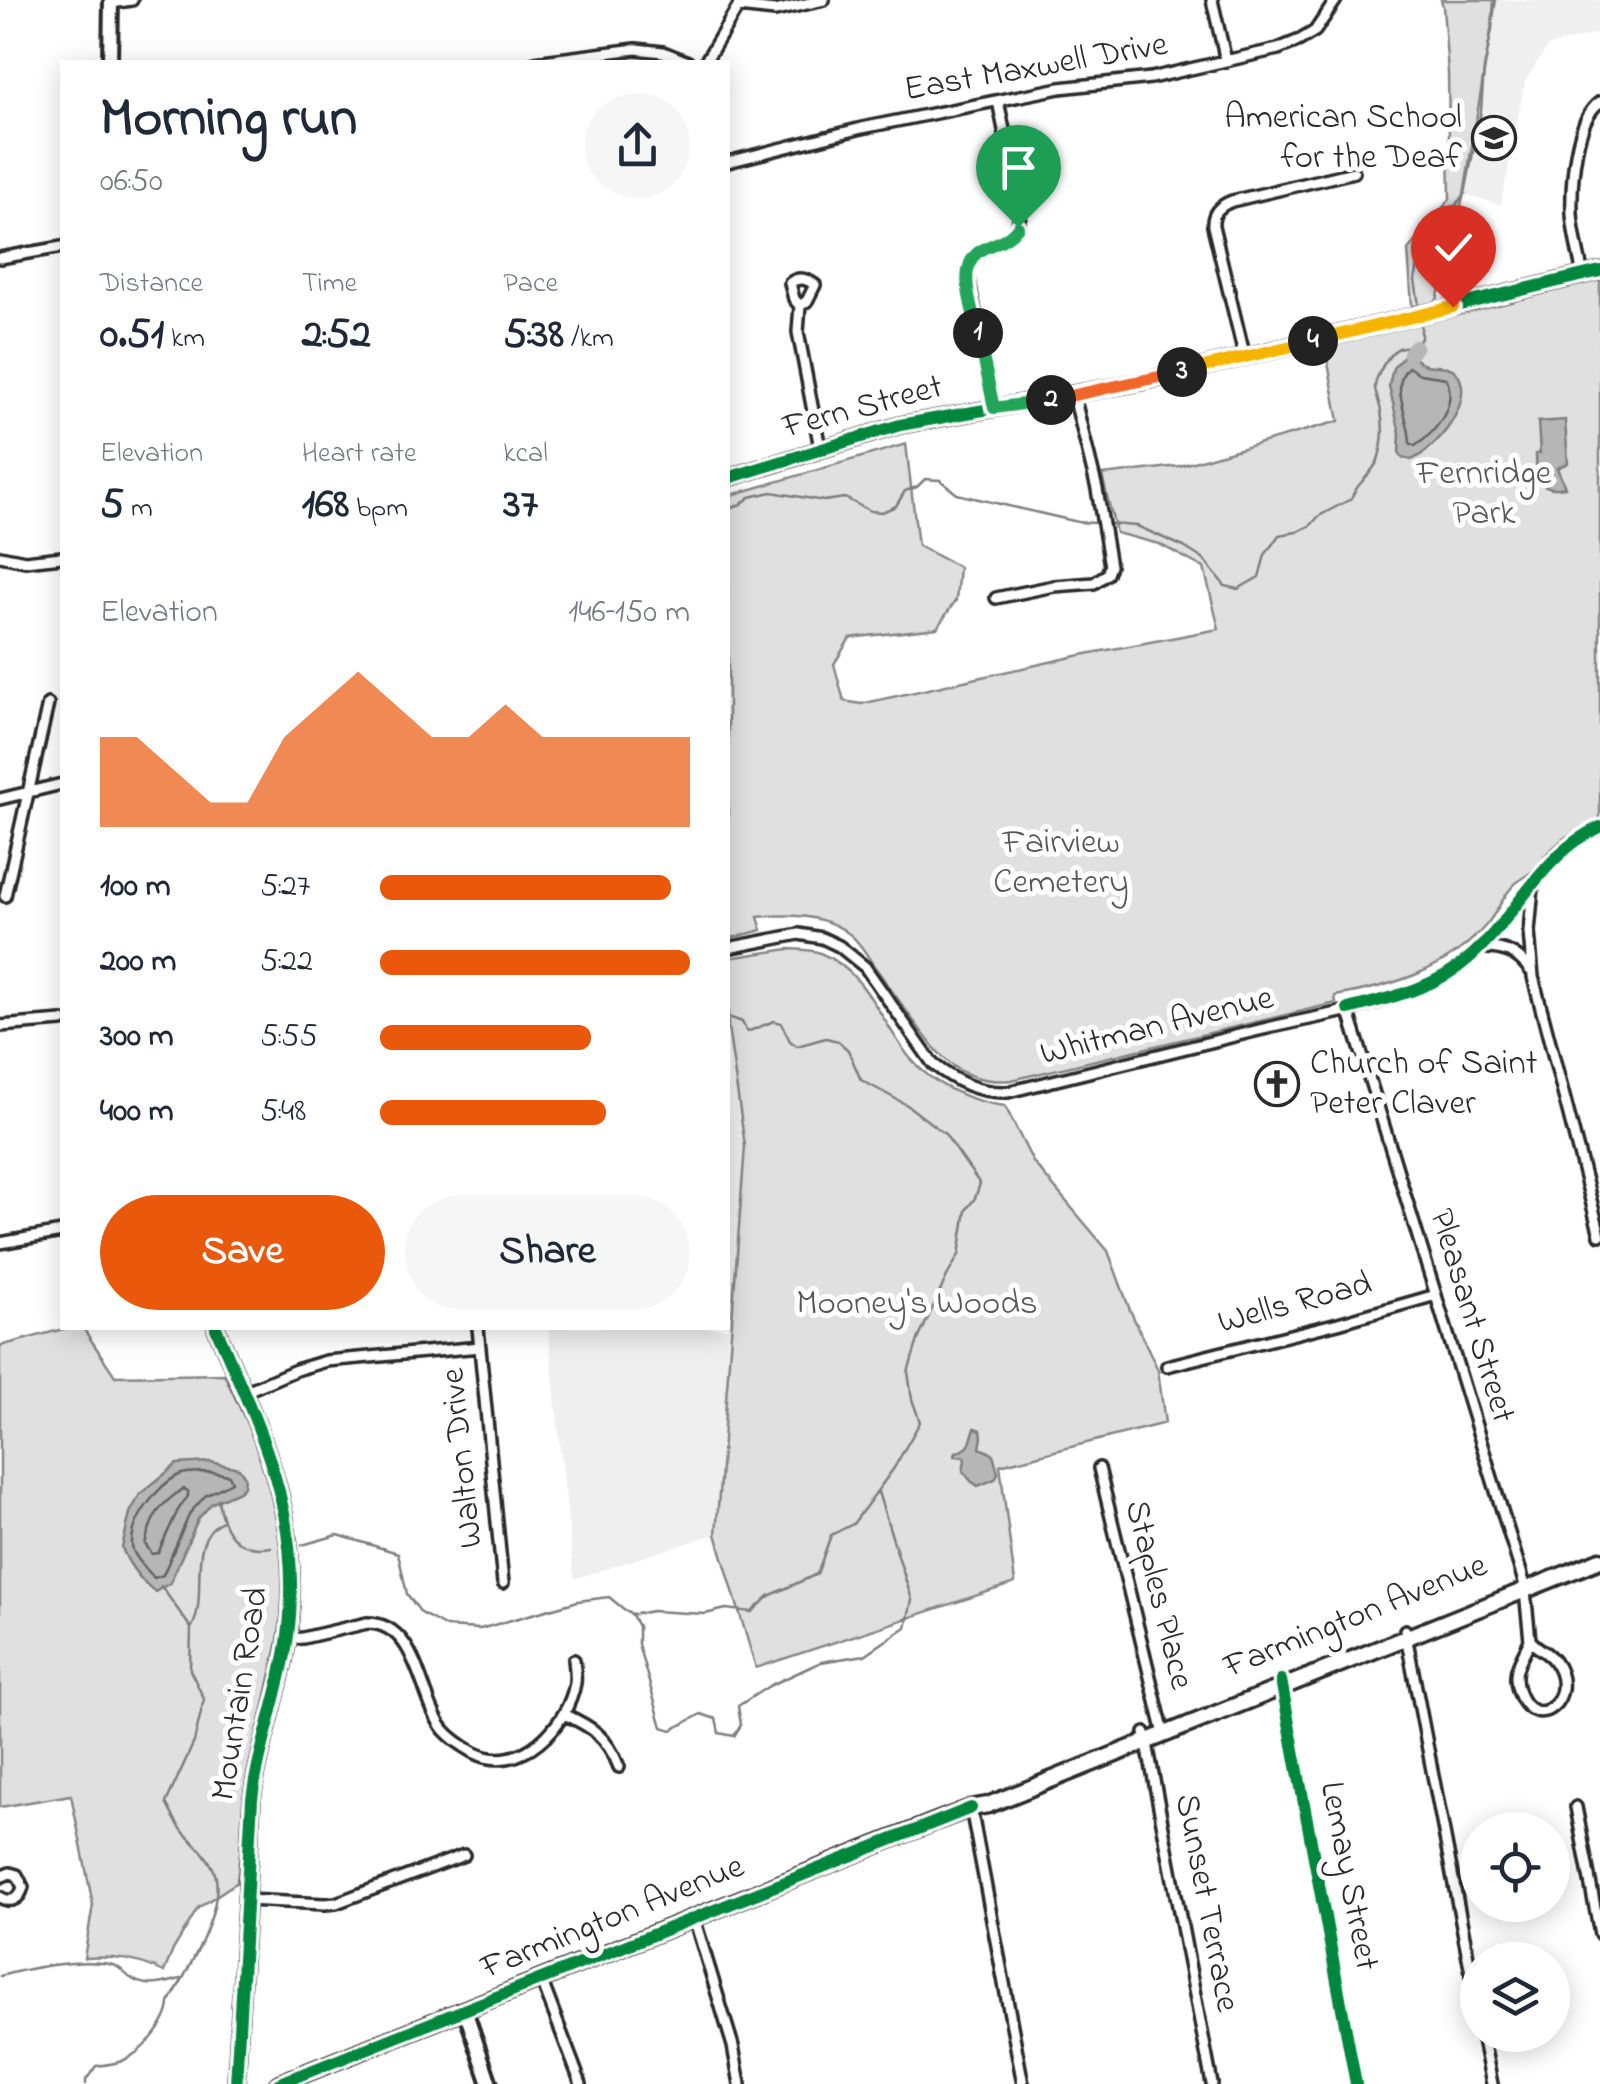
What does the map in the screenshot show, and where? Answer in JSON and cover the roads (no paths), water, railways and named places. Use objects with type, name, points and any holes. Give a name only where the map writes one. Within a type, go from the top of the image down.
[{"type":"main road","points":[[110,60],[111,2]]},
{"type":"main road","name":"Fern Street","points":[[730,477],[900,425],[1074,396],[1600,271]]},
{"type":"main road","name":"Mountain Road","points":[[217,1330],[268,1448],[288,1532],[291,1582],[287,1639],[255,1778],[236,2084]]},
{"type":"main road","name":"Farmington Avenue","points":[[278,2084],[971,1808],[988,1806],[1163,1730],[1600,1556]]},
{"type":"main road","points":[[465,2010],[490,2084]]},
{"type":"street","points":[[111,2],[132,0]]},
{"type":"street","points":[[707,60],[739,3],[775,10],[824,0]]},
{"type":"street","points":[[1212,0],[1226,61]]},
{"type":"street","name":"East Maxwell Drive","points":[[730,161],[862,128],[998,100],[1070,86],[1151,78],[1278,49],[1315,31],[1336,0]]},
{"type":"street","points":[[551,60],[636,49],[663,52],[683,60]]},
{"type":"street","points":[[994,408],[967,272],[974,255],[1008,238],[1020,221],[998,100]]},
{"type":"street","points":[[1583,275],[1572,216],[1579,135],[1590,109],[1600,102]]},
{"type":"street","points":[[1245,358],[1212,226],[1214,214],[1232,200],[1354,172]]},
{"type":"street","points":[[0,258],[60,247]]},
{"type":"street","points":[[800,306],[798,332],[820,448]]},
{"type":"street","points":[[996,598],[1054,586],[1094,583],[1107,574],[1110,566],[1097,488],[1074,396]]},
{"type":"street","points":[[0,556],[25,560],[60,557]]},
{"type":"street","points":[[5,896],[48,704]]},
{"type":"street","points":[[0,799],[60,784]]},
{"type":"street","name":"Whitman Avenue","points":[[730,948],[800,934],[840,946],[865,967],[933,1064],[961,1083],[1008,1092],[1385,1000],[1436,980],[1480,948],[1566,848],[1600,828]]},
{"type":"street","points":[[1534,882],[1529,923],[1533,977],[1600,1235]]},
{"type":"street","points":[[1480,948],[1513,953],[1533,977]]},
{"type":"street","name":"Pleasant Street","points":[[1348,1009],[1525,1586],[1530,1640],[1517,1670],[1516,1685],[1526,1705],[1545,1711],[1558,1703],[1562,1680],[1554,1660],[1530,1640]]},
{"type":"street","points":[[0,1026],[60,1020]]},
{"type":"street","points":[[0,1243],[60,1232]]},
{"type":"street","name":"Wells Road","points":[[1168,1366],[1436,1295]]},
{"type":"street","name":"Walton Drive","points":[[478,1330],[503,1583]]},
{"type":"street","points":[[244,1392],[326,1361],[480,1347]]},
{"type":"street","name":"Staples Place","points":[[1100,1468],[1163,1730]]},
{"type":"street","points":[[287,1639],[367,1623],[385,1626],[414,1659],[444,1730],[479,1755],[495,1759],[525,1752],[550,1734],[564,1714],[575,1686],[574,1660]]},
{"type":"street","points":[[1406,1634],[1465,1942]]},
{"type":"street","name":"Lemay Street","points":[[1281,1684],[1356,2084]]},
{"type":"street","points":[[564,1714],[601,1735],[618,1767]]},
{"type":"street","name":"Sunset Terrace","points":[[1146,1737],[1212,2084]]},
{"type":"street","points":[[1576,1806],[1592,1863],[1600,1934]]},
{"type":"street","points":[[971,1808],[1020,2083]]},
{"type":"street","points":[[246,1900],[336,1903],[464,1855]]},
{"type":"street","points":[[0,1877],[17,1875],[24,1887],[15,1900],[0,1897]]},
{"type":"street","points":[[694,1918],[733,2046],[740,2084]]},
{"type":"street","points":[[540,1979],[582,2084]]},
{"type":"street","points":[[1485,2052],[1492,2084]]},
{"type":"water","points":[[1407,352],[1423,364],[1453,369],[1461,383],[1462,396],[1442,435],[1411,460],[1399,452],[1400,434],[1389,386],[1393,368]]},
{"type":"water","points":[[1565,420],[1568,463],[1557,468],[1565,487],[1549,487],[1540,481],[1537,469],[1538,422]]},
{"type":"water","points":[[975,1428],[981,1430],[980,1448],[993,1454],[998,1473],[995,1479],[978,1486],[963,1471],[964,1457],[955,1456],[968,1446]]},
{"type":"water","points":[[211,1462],[239,1468],[245,1477],[244,1486],[212,1503],[198,1519],[170,1583],[155,1592],[136,1572],[122,1548],[130,1513],[140,1494],[177,1464]]},
{"type":"waterway","points":[[1420,312],[1415,280],[1418,266],[1441,223],[1465,194],[1481,111],[1494,0]]},
{"type":"waterway","points":[[1110,524],[1137,526],[1184,547],[1203,559],[1225,586],[1238,589],[1259,577],[1265,555],[1279,535],[1297,532],[1351,499],[1375,465],[1383,430],[1375,388],[1377,378],[1395,351],[1415,347],[1421,338],[1421,319]]},
{"type":"waterway","points":[[1410,354],[1415,347]]},
{"type":"waterway","points":[[730,508],[772,492],[824,501],[845,498],[870,511],[882,512],[896,506],[905,491],[925,479],[940,480],[957,494],[1095,523]]},
{"type":"waterway","points":[[302,1545],[338,1535],[398,1553],[407,1594],[421,1613],[446,1627],[480,1629],[578,1601],[609,1597],[631,1615],[652,1611],[705,1614],[726,1609],[752,1612],[769,1596],[817,1574],[831,1535],[853,1524],[894,1468],[920,1422],[908,1372],[918,1340],[959,1255],[966,1210],[980,1184],[945,1134],[907,1105],[861,1080],[848,1050],[838,1041],[826,1038],[797,1046],[781,1023],[774,1021],[747,1032],[742,1022],[730,1018]]},
{"type":"waterway","points":[[632,1616],[638,1626],[638,1644],[662,1727],[672,1730],[701,1714],[716,1719],[719,1733],[734,1736],[741,1725],[738,1706],[769,1686],[821,1662],[865,1655],[906,1627],[912,1600],[878,1492]]},
{"type":"waterway","points":[[218,1499],[223,1520],[233,1537],[249,1546],[271,1547]]},
{"type":"waterway","points":[[192,1627],[197,1614],[204,1541],[222,1521]]},
{"type":"waterway","points":[[86,2084],[96,2066],[129,2057],[159,2029],[204,1936],[216,1898],[212,1866],[181,1829],[166,1803],[194,1742],[204,1699],[190,1670],[191,1628],[161,1586]]},
{"type":"waterway","points":[[0,1976],[39,1967],[97,1962],[114,1965],[145,1984],[180,1979]]},
{"type":"place","name":"American School for the Deaf","points":[[1494,138]]},
{"type":"place","name":"Church of Saint Peter Claver","points":[[1277,1084]]},
{"type":"park label","name":"Fernridge Park","points":[[1484,494]]},
{"type":"park label","name":"Fairview Cemetery","points":[[1061,863]]},
{"type":"park label","name":"Mooney's Woods","points":[[917,1304]]}]
